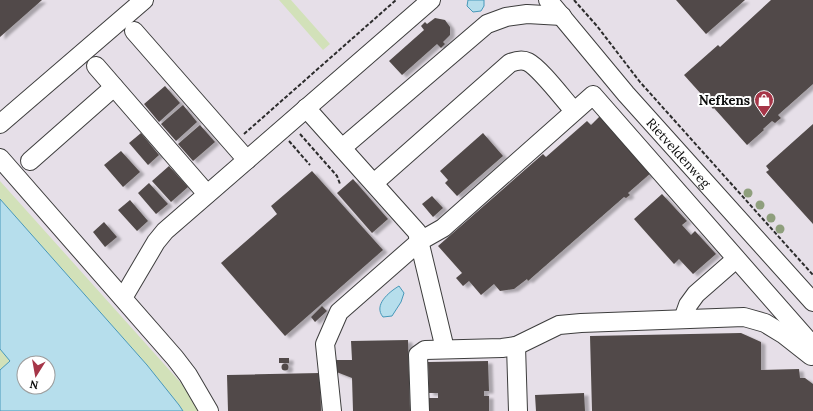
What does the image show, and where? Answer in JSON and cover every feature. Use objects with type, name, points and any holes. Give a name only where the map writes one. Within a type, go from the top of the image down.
[{"type":"street","points":[[0,123],[144,0]]},
{"type":"street","points":[[123,298],[164,231],[431,0]]},
{"type":"street","name":"Rietveldenweg","points":[[548,0],[636,105],[813,302]]},
{"type":"street","points":[[342,148],[487,24],[506,17],[527,14],[562,16]]},
{"type":"street","points":[[134,31],[247,160]]},
{"type":"street","points":[[374,183],[510,63],[517,61],[528,62],[574,111]]},
{"type":"street","points":[[96,66],[207,194]]},
{"type":"street","points":[[30,161],[114,87]]},
{"type":"street","points":[[332,411],[325,344],[339,312],[420,241],[443,228],[593,95],[813,346]]},
{"type":"street","points":[[306,108],[417,232],[445,349]]},
{"type":"street","points":[[0,158],[188,374],[209,411]]},
{"type":"street","points":[[683,319],[688,305],[696,294],[736,259]]},
{"type":"street","points":[[420,411],[418,355],[425,350],[502,348],[516,346],[559,325],[744,317],[765,323],[783,334],[813,358]]},
{"type":"street","points":[[516,346],[518,411]]},
{"type":"path","points":[[233,144],[396,0]]},
{"type":"path","points":[[574,0],[597,26],[640,82],[813,275]]},
{"type":"shaded area","points":[[0,0],[813,0],[813,411],[175,411],[0,209]]},
{"type":"green space","points":[[279,0],[291,0],[330,44],[323,50]]},
{"type":"green space","points":[[0,181],[198,402],[201,411],[183,411],[147,365],[0,199]]},
{"type":"green space","points":[[0,349],[11,361],[0,370]]},
{"type":"water","points":[[468,0],[484,0],[484,6],[481,11],[473,12],[467,6]]},
{"type":"water","points":[[0,199],[147,365],[183,411],[0,411],[0,370],[10,361],[0,349]]},
{"type":"water","points":[[399,286],[404,293],[401,302],[392,316],[383,317],[380,312],[381,304],[387,295]]},
{"type":"building","points":[[0,0],[42,0],[0,37]]},
{"type":"building","points":[[676,0],[745,0],[706,34]]},
{"type":"building","points":[[771,0],[813,0],[813,84],[778,115],[781,118],[775,123],[772,121],[747,145],[684,75],[718,45],[720,47]]},
{"type":"building","points":[[435,18],[445,20],[450,27],[450,35],[443,42],[445,44],[441,48],[437,44],[402,75],[389,61],[424,30],[421,26],[425,22],[427,24]]},
{"type":"building","points":[[165,86],[180,103],[159,122],[144,104]]},
{"type":"building","points":[[183,105],[197,122],[176,141],[161,124]]},
{"type":"building","points":[[601,115],[652,172],[628,193],[630,195],[626,198],[624,197],[528,281],[527,279],[514,289],[500,291],[494,284],[481,295],[469,281],[463,286],[456,278],[462,273],[438,246],[543,154],[546,157],[587,121],[591,125]]},
{"type":"building","points":[[813,124],[813,224],[766,172],[769,170],[766,166]]},
{"type":"building","points":[[200,125],[215,142],[193,161],[178,144]]},
{"type":"building","points":[[141,133],[159,155],[148,165],[129,143]]},
{"type":"building","points":[[483,133],[503,156],[457,196],[445,183],[448,180],[440,171]]},
{"type":"building","points":[[121,151],[140,172],[123,187],[104,165]]},
{"type":"building","points":[[169,166],[188,187],[171,202],[152,181]]},
{"type":"building","points":[[312,171],[383,250],[285,336],[221,263],[277,214],[271,206]]},
{"type":"building","points":[[353,179],[388,219],[372,233],[337,193]]},
{"type":"building","points":[[149,183],[168,204],[156,214],[138,193]]},
{"type":"building","points":[[662,194],[687,221],[682,225],[691,235],[695,231],[716,254],[693,274],[679,259],[674,264],[634,219]]},
{"type":"building","points":[[432,196],[443,208],[433,217],[422,204]]},
{"type":"building","points":[[130,200],[148,221],[137,231],[118,210]]},
{"type":"building","points":[[104,222],[117,237],[105,247],[93,232]]},
{"type":"building","points":[[322,306],[327,311],[315,322],[311,317]]},
{"type":"building","points":[[741,333],[761,342],[761,370],[799,369],[800,378],[805,378],[813,384],[813,411],[592,411],[590,336]]},
{"type":"building","points":[[408,340],[410,411],[353,411],[352,378],[334,371],[333,360],[352,360],[351,341]]},
{"type":"building","points":[[279,358],[289,358],[289,363],[279,363]]},
{"type":"building","points":[[488,361],[489,391],[484,391],[484,396],[489,396],[489,411],[429,411],[429,398],[438,398],[438,393],[429,393],[428,362]]},
{"type":"building","points":[[285,363],[288,364],[288,370],[285,371],[282,370],[281,367],[282,364]]},
{"type":"building","points":[[320,373],[321,411],[228,411],[227,375]]},
{"type":"building","points":[[584,393],[585,411],[536,411],[535,395]]},
{"type":"place","name":"Nefkens","points":[[764,117]]}]
